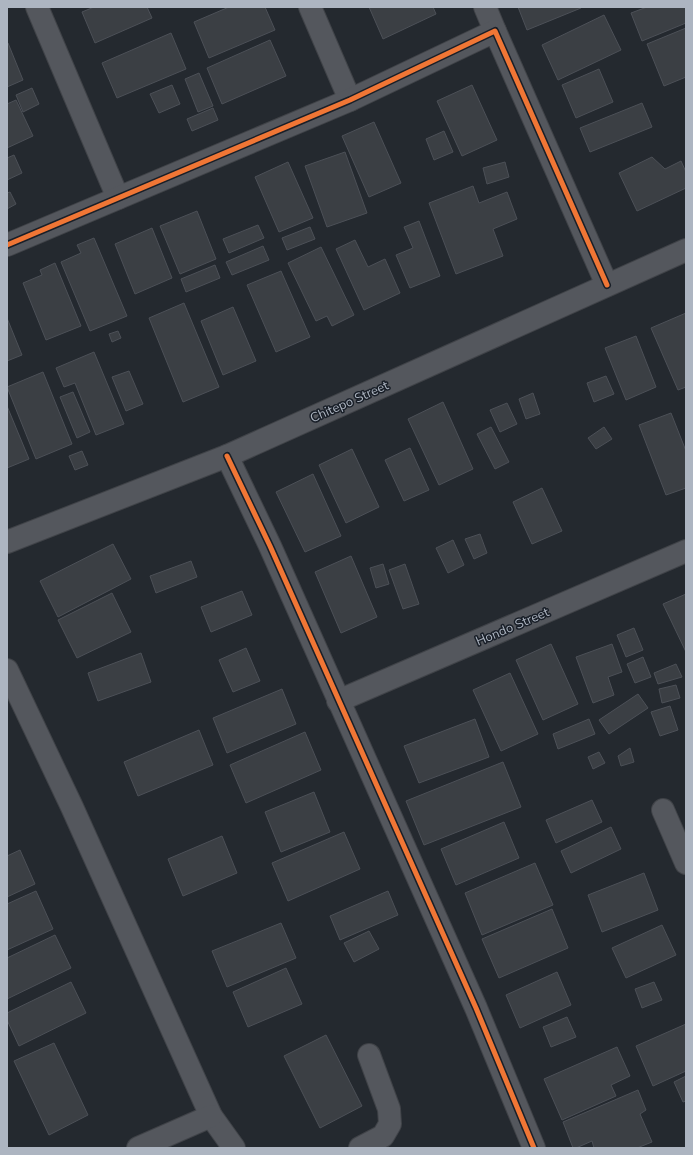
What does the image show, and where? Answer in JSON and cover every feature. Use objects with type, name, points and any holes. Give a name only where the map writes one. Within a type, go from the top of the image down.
[{"type":"street","points":[[37,7],[118,198]]},
{"type":"street","points":[[310,7],[350,100]]},
{"type":"street","points":[[485,7],[608,285]]},
{"type":"street","points":[[7,246],[350,100],[495,30]]},
{"type":"street","name":"Chitepo Street","points":[[7,542],[227,456],[686,250]]},
{"type":"street","points":[[227,456],[270,546],[476,1008],[534,1148]]},
{"type":"street","name":"Hondo Street","points":[[338,701],[686,551]]},
{"type":"street","points":[[7,670],[72,807],[211,1116],[234,1148]]},
{"type":"street","points":[[663,810],[686,863]]},
{"type":"street","points":[[360,1148],[383,1136],[390,1124],[389,1109],[369,1055]]},
{"type":"street","points":[[138,1148],[211,1116]]},
{"type":"building","points":[[94,7],[147,7],[152,18],[95,43],[82,12]]},
{"type":"building","points":[[229,7],[265,7],[275,30],[209,58],[194,22]]},
{"type":"building","points":[[369,7],[433,7],[436,14],[383,39]]},
{"type":"building","points":[[518,7],[581,7],[581,8],[527,30]]},
{"type":"building","points":[[647,7],[686,7],[686,23],[642,41],[631,13]]},
{"type":"building","points":[[604,15],[621,50],[558,80],[542,45]]},
{"type":"building","points":[[686,28],[686,77],[664,86],[647,44]]},
{"type":"building","points":[[171,33],[186,69],[117,98],[102,63]]},
{"type":"building","points":[[270,40],[286,76],[222,104],[207,68]]},
{"type":"building","points":[[8,43],[23,80],[7,87],[7,44]]},
{"type":"building","points":[[599,69],[613,102],[576,118],[562,85]]},
{"type":"building","points":[[199,73],[213,106],[198,112],[185,79]]},
{"type":"building","points":[[172,85],[180,104],[159,113],[150,94]]},
{"type":"building","points":[[472,85],[497,140],[462,156],[437,101]]},
{"type":"building","points":[[32,88],[39,104],[23,112],[16,95]]},
{"type":"building","points":[[16,100],[33,136],[7,148],[7,104]]},
{"type":"building","points":[[642,103],[652,127],[590,152],[580,128]]},
{"type":"building","points":[[213,108],[218,120],[192,131],[187,119]]},
{"type":"building","points":[[374,122],[401,183],[369,197],[342,136]]},
{"type":"building","points":[[444,131],[453,152],[434,160],[426,139]]},
{"type":"building","points":[[345,152],[367,213],[327,227],[305,166]]},
{"type":"building","points":[[14,155],[22,173],[7,180],[7,158]]},
{"type":"building","points":[[652,157],[665,169],[681,161],[686,172],[686,188],[637,211],[619,173]]},
{"type":"building","points":[[288,162],[313,218],[279,232],[255,177]]},
{"type":"building","points":[[505,162],[509,177],[487,184],[483,168]]},
{"type":"building","points":[[473,186],[479,203],[507,192],[517,219],[493,229],[503,256],[456,274],[429,203]]},
{"type":"building","points":[[10,192],[16,204],[7,209],[7,193]]},
{"type":"building","points":[[197,211],[216,259],[180,274],[160,226]]},
{"type":"building","points":[[419,221],[440,276],[410,288],[396,255],[413,248],[404,227]]},
{"type":"building","points":[[258,225],[264,238],[229,253],[223,239]]},
{"type":"building","points":[[310,227],[315,239],[287,250],[282,238]]},
{"type":"building","points":[[152,228],[172,278],[135,294],[115,244]]},
{"type":"building","points":[[94,238],[127,316],[90,331],[61,262],[81,253],[77,245]]},
{"type":"building","points":[[355,240],[368,267],[385,259],[400,293],[364,310],[336,249]]},
{"type":"building","points":[[263,246],[269,260],[232,275],[226,262]]},
{"type":"building","points":[[321,247],[354,315],[332,326],[327,316],[316,321],[288,263]]},
{"type":"building","points":[[55,263],[81,326],[46,340],[23,283],[42,275],[40,270]]},
{"type":"building","points":[[215,265],[220,278],[186,292],[181,279]]},
{"type":"building","points":[[281,271],[310,337],[276,352],[247,285]]},
{"type":"building","points":[[184,303],[219,387],[183,402],[149,318]]},
{"type":"building","points":[[233,307],[256,361],[223,375],[201,321]]},
{"type":"building","points":[[686,313],[686,387],[678,390],[651,328]]},
{"type":"building","points":[[7,318],[22,355],[7,361]]},
{"type":"building","points":[[118,331],[121,338],[112,342],[109,334]]},
{"type":"building","points":[[636,336],[656,387],[626,400],[605,348]]},
{"type":"building","points":[[94,352],[124,424],[96,435],[75,383],[64,387],[56,368]]},
{"type":"building","points":[[129,371],[143,404],[126,411],[112,377]]},
{"type":"building","points":[[43,372],[72,444],[36,459],[7,387]]},
{"type":"building","points":[[606,376],[614,394],[594,402],[587,383]]},
{"type":"building","points":[[73,392],[90,432],[77,438],[60,397]]},
{"type":"building","points":[[533,393],[540,414],[526,419],[519,399]]},
{"type":"building","points":[[443,402],[473,469],[439,485],[408,419]]},
{"type":"building","points":[[507,403],[517,424],[500,432],[490,410]]},
{"type":"building","points":[[7,406],[29,459],[7,468]]},
{"type":"building","points":[[671,413],[686,451],[686,488],[666,495],[639,425]]},
{"type":"building","points":[[491,427],[509,462],[495,469],[477,434]]},
{"type":"building","points":[[604,427],[612,439],[596,449],[588,438]]},
{"type":"building","points":[[410,448],[429,490],[404,501],[385,460]]},
{"type":"building","points":[[352,449],[379,507],[346,523],[319,465]]},
{"type":"building","points":[[82,451],[88,465],[75,470],[69,456]]},
{"type":"building","points":[[313,474],[341,536],[305,552],[276,492]]},
{"type":"building","points":[[542,488],[562,531],[532,544],[513,502]]},
{"type":"building","points":[[480,534],[487,553],[474,559],[465,539]]},
{"type":"building","points":[[453,540],[464,565],[448,573],[436,548]]},
{"type":"building","points":[[113,544],[131,579],[58,617],[40,581]]},
{"type":"building","points":[[351,556],[377,617],[341,633],[315,572]]},
{"type":"building","points":[[191,561],[197,577],[156,593],[150,576]]},
{"type":"building","points":[[383,564],[389,584],[376,588],[370,568]]},
{"type":"building","points":[[405,564],[419,604],[403,609],[389,570]]},
{"type":"building","points":[[242,591],[252,615],[211,632],[201,607]]},
{"type":"building","points":[[112,593],[131,632],[77,658],[58,620]]},
{"type":"building","points":[[686,594],[686,652],[663,604]]},
{"type":"building","points":[[634,628],[643,650],[626,657],[617,635]]},
{"type":"building","points":[[551,644],[578,704],[543,720],[516,660]]},
{"type":"building","points":[[612,644],[622,672],[608,677],[614,695],[593,703],[576,657]]},
{"type":"building","points":[[246,648],[260,681],[233,692],[219,660]]},
{"type":"building","points":[[141,653],[151,682],[98,701],[88,673]]},
{"type":"building","points":[[643,657],[651,677],[635,683],[627,664]]},
{"type":"building","points":[[676,664],[682,677],[658,684],[654,673]]},
{"type":"building","points":[[510,673],[538,734],[501,751],[473,690]]},
{"type":"building","points":[[676,685],[680,698],[662,703],[659,689]]},
{"type":"building","points":[[282,689],[296,724],[227,753],[213,718]]},
{"type":"building","points":[[638,694],[648,708],[609,734],[599,720]]},
{"type":"building","points":[[670,706],[678,730],[660,736],[651,712]]},
{"type":"building","points":[[475,719],[489,757],[419,783],[404,746]]},
{"type":"building","points":[[589,719],[595,734],[558,749],[553,734]]},
{"type":"building","points":[[199,730],[213,765],[138,796],[124,762]]},
{"type":"building","points":[[305,732],[321,770],[246,803],[230,765]]},
{"type":"building","points":[[630,748],[634,762],[621,766],[618,756]]},
{"type":"building","points":[[599,752],[605,763],[593,769],[588,757]]},
{"type":"building","points":[[503,762],[521,807],[424,845],[406,801]]},
{"type":"building","points":[[314,792],[330,832],[281,852],[265,812]]},
{"type":"building","points":[[592,800],[602,822],[556,843],[546,820]]},
{"type":"building","points":[[504,822],[519,858],[456,885],[441,849]]},
{"type":"building","points":[[611,827],[621,849],[571,873],[561,851]]},
{"type":"building","points":[[344,832],[360,869],[288,901],[272,863]]},
{"type":"building","points":[[222,836],[237,873],[183,896],[168,859]]},
{"type":"building","points":[[20,850],[35,884],[7,897],[7,856]]},
{"type":"building","points":[[535,863],[553,905],[482,935],[465,893]]},
{"type":"building","points":[[644,873],[658,910],[602,932],[588,895]]},
{"type":"building","points":[[36,891],[53,929],[7,950],[7,904]]},
{"type":"building","points":[[388,891],[398,915],[340,940],[330,916]]},
{"type":"building","points":[[552,909],[568,948],[499,978],[482,939]]},
{"type":"building","points":[[281,923],[296,958],[227,987],[212,951]]},
{"type":"building","points":[[662,925],[676,955],[626,978],[612,948]]},
{"type":"building","points":[[369,931],[379,949],[354,962],[344,943]]},
{"type":"building","points":[[55,935],[71,968],[7,999],[7,958]]},
{"type":"building","points":[[286,968],[302,1004],[248,1027],[233,992]]},
{"type":"building","points":[[557,972],[571,1005],[520,1028],[506,995]]},
{"type":"building","points":[[71,982],[86,1013],[19,1046],[7,1020],[7,1013]]},
{"type":"building","points":[[654,982],[662,1000],[642,1008],[635,989]]},
{"type":"building","points":[[567,1017],[576,1037],[551,1047],[543,1027]]},
{"type":"building","points":[[686,1024],[686,1071],[653,1086],[636,1046]]},
{"type":"building","points":[[326,1035],[362,1106],[320,1128],[284,1056]]},
{"type":"building","points":[[54,1043],[88,1115],[49,1135],[14,1061]]},
{"type":"building","points":[[617,1047],[630,1076],[611,1085],[616,1096],[562,1120],[544,1079]]},
{"type":"building","points":[[686,1076],[686,1101],[683,1102],[674,1082]]},
{"type":"building","points":[[638,1090],[646,1110],[640,1114],[652,1142],[637,1148],[594,1148],[592,1141],[573,1148],[563,1122]]},
{"type":"cycle path","points":[[7,245],[350,100],[495,31],[607,285]]},
{"type":"cycle path","points":[[227,456],[270,546],[476,1008],[534,1148]]}]
